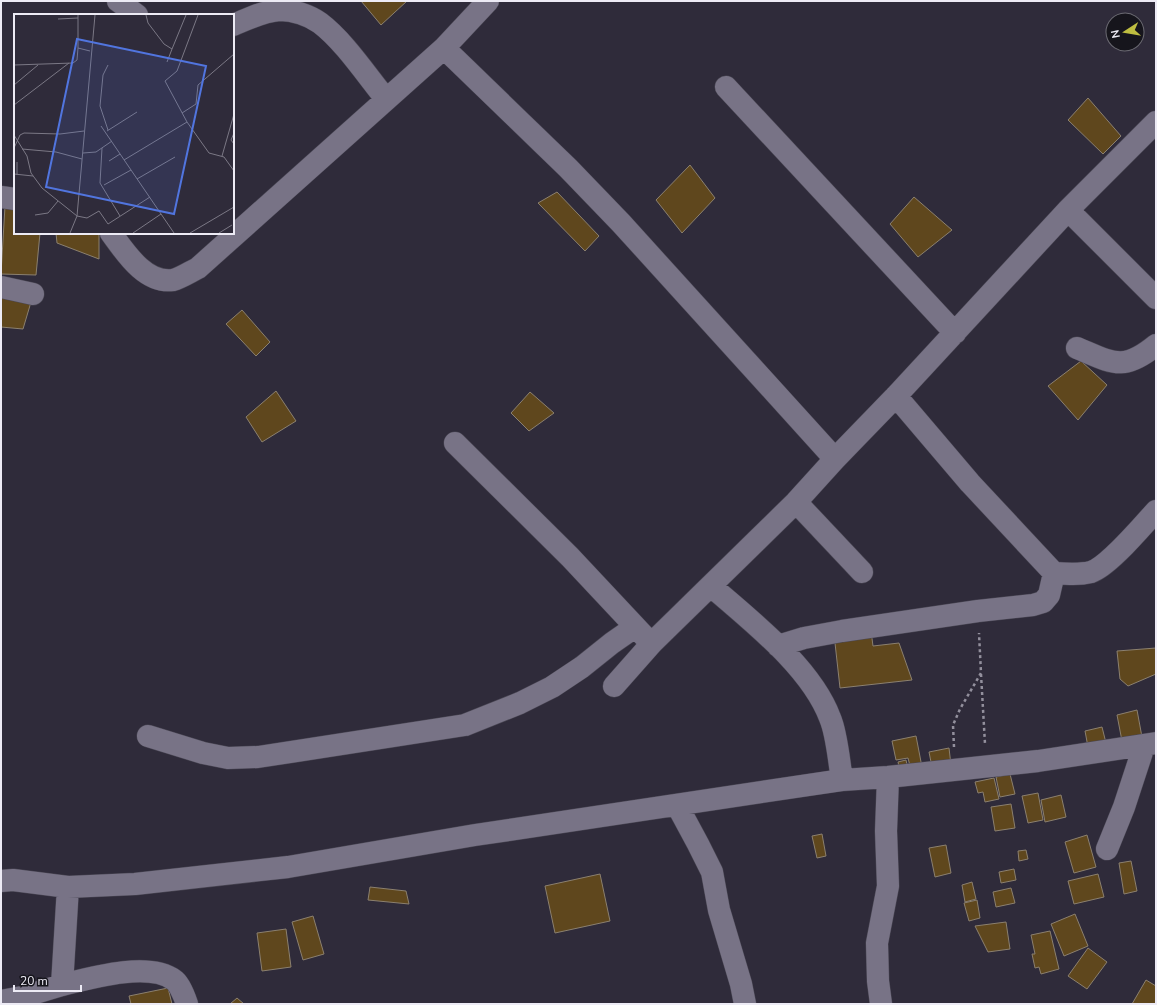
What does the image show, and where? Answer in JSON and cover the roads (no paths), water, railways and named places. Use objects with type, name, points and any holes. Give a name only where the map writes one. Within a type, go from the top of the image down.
[{"type":"street","points":[[118,1],[136,14]]},
{"type":"street","points":[[112,234],[136,264],[150,275],[162,280],[174,280],[198,268],[444,48],[488,1]]},
{"type":"street","points":[[234,25],[255,16],[279,10],[300,13],[319,22],[337,39],[386,99]]},
{"type":"street","points":[[444,48],[568,168],[621,223],[835,459]]},
{"type":"street","points":[[726,87],[955,333]]},
{"type":"street","points":[[614,686],[652,643],[796,502],[1068,210],[1156,122]]},
{"type":"street","points":[[1,197],[14,200]]},
{"type":"street","points":[[1068,210],[1156,298]]},
{"type":"street","points":[[1,287],[33,294]]},
{"type":"street","points":[[1077,348],[1105,360],[1124,363],[1143,356],[1156,345]]},
{"type":"street","points":[[896,396],[970,483],[1054,573],[1075,575],[1092,571],[1107,562],[1156,511]]},
{"type":"street","points":[[455,443],[570,557],[634,627],[652,643]]},
{"type":"street","points":[[796,502],[862,572]]},
{"type":"street","points":[[778,646],[804,638],[842,631],[978,611],[1033,605],[1043,602],[1049,595],[1054,573]]},
{"type":"street","points":[[711,586],[778,646],[816,689],[830,718],[842,780]]},
{"type":"street","points":[[148,736],[203,753],[228,758],[258,757],[465,725],[520,703],[552,687],[582,667],[634,627]]},
{"type":"street","points":[[1,881],[13,880],[68,888],[135,884],[288,867],[475,835],[842,780],[888,777],[1038,761],[1150,744]]},
{"type":"street","points":[[1107,850],[1150,744]]},
{"type":"street","points":[[881,1004],[878,981],[877,943],[888,886],[886,831],[888,777]]},
{"type":"street","points":[[677,805],[712,872],[719,910],[741,984],[745,1004]]},
{"type":"street","points":[[62,985],[68,888]]},
{"type":"street","points":[[1,1001],[22,997],[62,985],[126,971],[157,972],[175,980],[186,999],[187,1004]]}]
